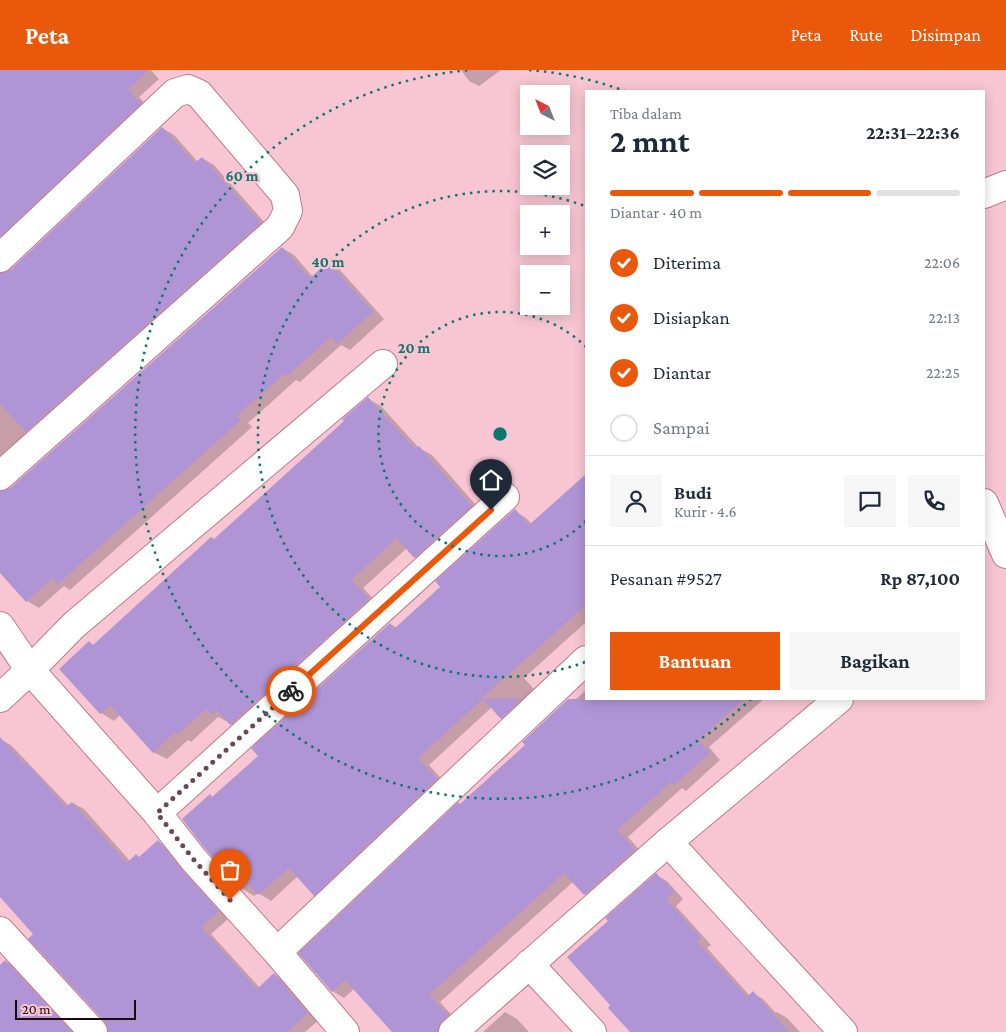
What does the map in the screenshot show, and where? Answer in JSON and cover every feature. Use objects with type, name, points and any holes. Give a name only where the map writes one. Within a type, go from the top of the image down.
[{"type":"street","points":[[0,258],[175,93],[188,89],[199,94],[285,195],[288,211],[280,227],[0,476]]},
{"type":"street","points":[[985,194],[1006,185]]},
{"type":"street","points":[[0,698],[74,625],[384,364]]},
{"type":"street","points":[[157,813],[505,497]]},
{"type":"street","points":[[985,505],[1006,554]]},
{"type":"street","points":[[0,626],[30,670],[157,813],[194,860],[277,952],[345,1032]]},
{"type":"street","points":[[277,952],[585,661]]},
{"type":"street","points":[[453,1032],[668,842],[838,700]]},
{"type":"street","points":[[668,842],[843,1032]]},
{"type":"street","points":[[4,943],[93,1032]]},
{"type":"street","points":[[529,964],[592,1032]]},
{"type":"building","points":[[0,70],[149,70],[128,89],[141,104],[0,237]]},
{"type":"building","points":[[162,127],[195,163],[202,157],[261,223],[26,432],[0,404],[0,273],[11,269]]},
{"type":"building","points":[[282,247],[310,278],[328,262],[373,312],[337,344],[331,337],[287,376],[285,373],[237,416],[241,420],[58,584],[53,578],[26,602],[0,573],[0,491],[10,488]]},
{"type":"building","points":[[368,397],[415,449],[419,446],[472,506],[414,558],[397,538],[351,580],[369,599],[230,725],[217,710],[212,715],[206,709],[177,735],[175,732],[153,753],[110,705],[100,714],[59,669],[89,641],[93,645],[211,537],[214,539]]},
{"type":"building","points":[[585,475],[585,606],[481,699],[483,699],[418,758],[437,779],[314,896],[289,868],[258,895],[248,884],[242,890],[206,850],[182,819],[210,794],[212,797],[258,756],[251,748],[390,623],[395,628],[440,587],[435,581],[515,509],[529,525]]},
{"type":"building","points":[[483,699],[522,699],[501,719]]},
{"type":"building","points":[[568,699],[743,700],[698,740],[710,753],[674,785],[671,782],[617,830],[635,850],[584,895],[564,873],[429,995],[448,1015],[438,1027],[438,1032],[392,1032],[345,980],[332,992],[298,953],[458,802],[460,804],[525,745],[522,742]]},
{"type":"building","points":[[0,737],[66,807],[72,802],[127,863],[136,854],[139,857],[158,840],[219,911],[201,927],[257,989],[274,973],[308,1013],[287,1032],[108,1032],[104,1021],[28,939],[33,934],[0,897]]},
{"type":"building","points":[[656,873],[674,892],[666,899],[701,938],[697,942],[747,997],[753,991],[789,1032],[630,1032],[608,1008],[610,1005],[567,957],[608,921],[605,918]]},
{"type":"building","points":[[5,960],[72,1032],[0,1032],[0,965]]},
{"type":"way so far","points":[[230,900],[194,860],[157,813],[291,691]]},
{"type":"route","points":[[291,691],[491,510]]}]
